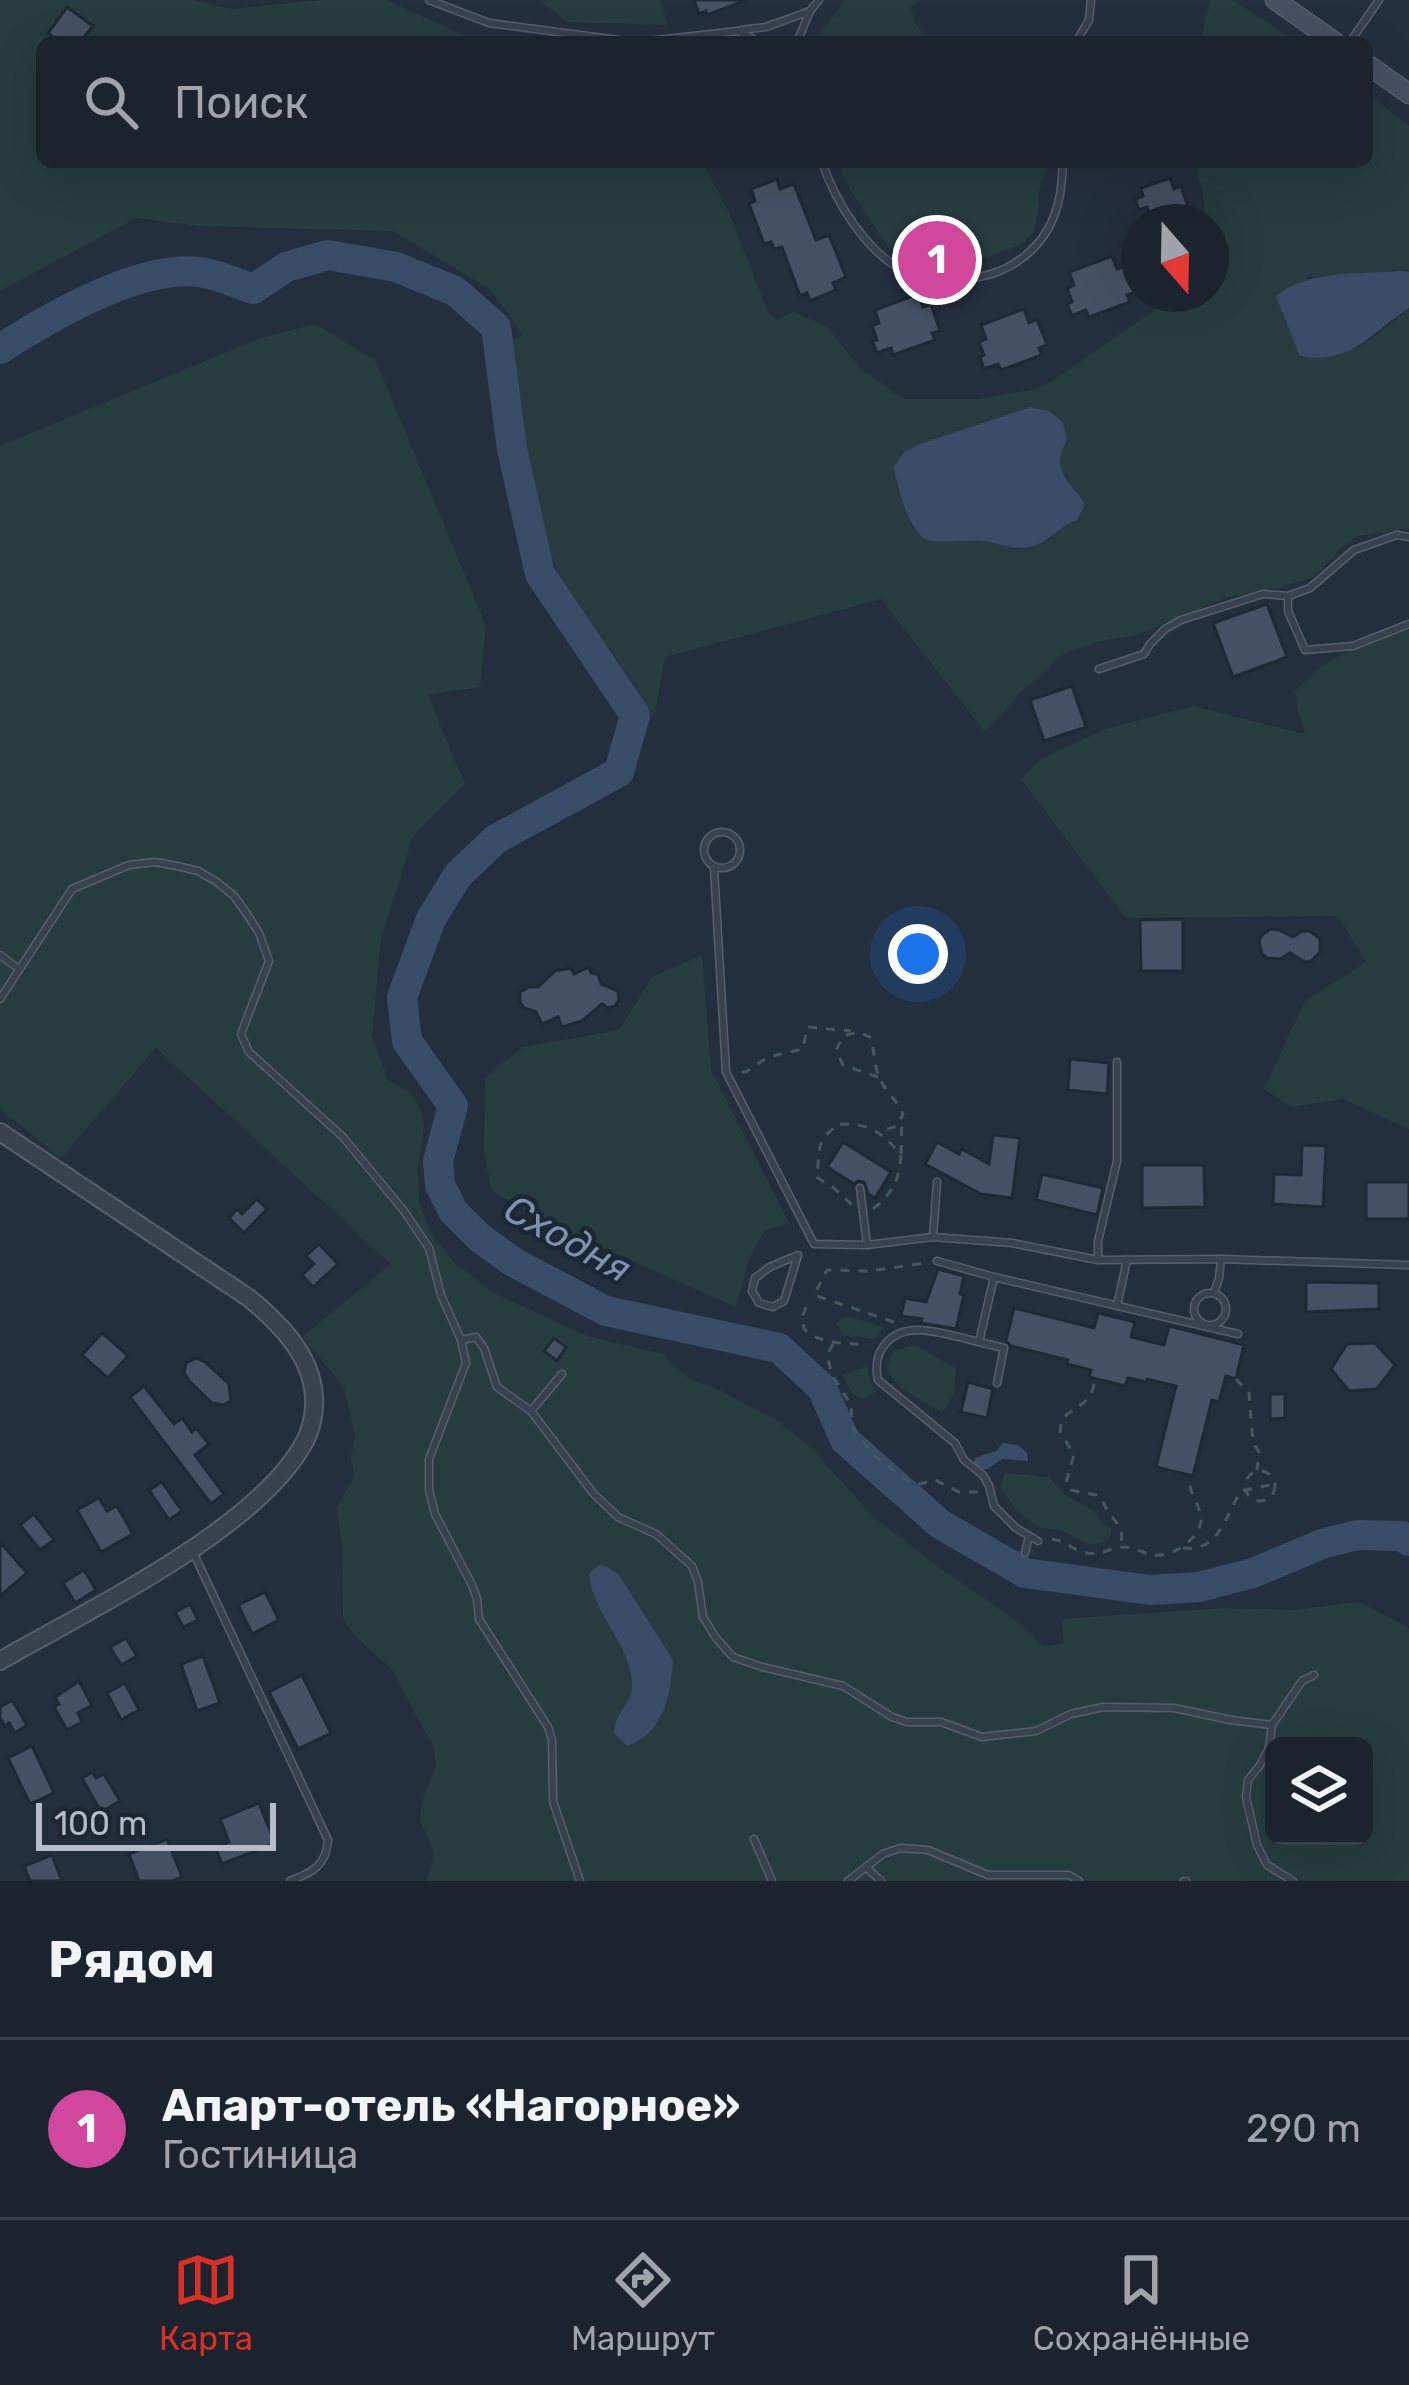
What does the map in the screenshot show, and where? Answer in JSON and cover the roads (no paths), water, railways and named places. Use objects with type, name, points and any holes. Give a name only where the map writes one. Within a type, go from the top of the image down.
[{"type":"main road","points":[[1275,0],[1326,36]]},
{"type":"main road","points":[[1373,68],[1409,94]]},
{"type":"street","points":[[0,1132],[249,1298],[276,1321],[304,1363],[314,1398],[306,1439],[263,1495],[191,1549],[0,1661]]},
{"type":"lane","points":[[429,0],[489,23],[590,36]]},
{"type":"lane","points":[[800,36],[819,0]]},
{"type":"lane","points":[[1080,36],[1089,20],[1091,0]]},
{"type":"lane","points":[[1354,36],[1379,0]]},
{"type":"lane","points":[[692,36],[766,27],[810,11]]},
{"type":"lane","points":[[738,31],[748,36]]},
{"type":"lane","points":[[824,168],[854,225],[876,249],[904,272],[936,280],[1000,272],[1027,256],[1048,231],[1059,201],[1062,168]]},
{"type":"lane","points":[[1099,669],[1144,654],[1165,628],[1181,620],[1263,594],[1288,596],[1310,588],[1354,550],[1397,536],[1409,537]]},
{"type":"lane","points":[[1288,596],[1288,611],[1305,650],[1353,646],[1409,624]]},
{"type":"lane","points":[[714,868],[731,866],[740,857],[740,844],[728,833],[713,834],[704,846],[706,860],[714,868],[726,1072],[814,1244]]},
{"type":"lane","points":[[0,999],[72,889],[129,865],[155,862],[198,872],[235,896],[259,933],[269,961],[241,1034],[249,1052],[343,1137],[429,1248],[466,1363],[429,1459],[429,1490],[444,1534],[472,1585],[479,1619],[548,1726],[553,1801],[580,1881]]},
{"type":"lane","points":[[0,955],[20,969]]},
{"type":"lane","points":[[1098,1260],[1098,1241],[1118,1161],[1118,1062]]},
{"type":"lane","points":[[933,1237],[937,1182]]},
{"type":"lane","points":[[860,1188],[867,1245]]},
{"type":"lane","points":[[798,1255],[784,1301],[773,1307],[759,1304],[752,1292],[755,1278],[814,1244],[867,1245],[933,1237],[1012,1243],[1098,1260],[1221,1258],[1409,1265]]},
{"type":"lane","points":[[1214,1293],[1221,1258]]},
{"type":"lane","points":[[1117,1306],[1127,1260]]},
{"type":"lane","points":[[937,1261],[1238,1334]]},
{"type":"lane","points":[[979,1342],[994,1277]]},
{"type":"lane","points":[[1214,1293],[1224,1301],[1225,1313],[1217,1323],[1205,1326],[1196,1317],[1195,1305],[1202,1295],[1214,1293]]},
{"type":"lane","points":[[997,1384],[1004,1348],[925,1330],[898,1332],[881,1347],[875,1369],[878,1379],[956,1443],[964,1460],[982,1475],[994,1507],[1038,1541]]},
{"type":"lane","points":[[461,1340],[476,1337],[497,1387],[531,1411],[593,1493],[617,1516],[656,1534],[692,1566],[703,1617],[733,1657],[843,1686],[907,1722],[941,1722],[982,1737],[1036,1731],[1071,1714],[1103,1707],[1174,1708],[1272,1724]]},
{"type":"lane","points":[[531,1411],[562,1374]]},
{"type":"lane","points":[[1024,1553],[1029,1536]]},
{"type":"lane","points":[[191,1549],[328,1840],[322,1864],[290,1881]]},
{"type":"lane","points":[[1293,1881],[1267,1865],[1246,1798],[1248,1780],[1269,1748],[1272,1724],[1302,1681],[1314,1675]]},
{"type":"lane","points":[[754,1839],[772,1881]]},
{"type":"lane","points":[[848,1881],[883,1854],[900,1848],[928,1850],[988,1875],[1069,1875],[1079,1881]]},
{"type":"lane","points":[[866,1867],[881,1881]]},
{"type":"water","points":[[1409,272],[1409,308],[1347,352],[1300,356],[1276,296],[1319,277]]},
{"type":"water","points":[[1030,407],[1049,411],[1063,422],[1067,440],[1061,467],[1085,504],[1077,520],[1043,542],[1023,548],[921,536],[905,508],[894,467],[904,452]]},
{"type":"water","points":[[1003,1443],[1018,1445],[1028,1461],[1002,1459],[979,1470],[973,1465],[975,1458],[996,1451]]},
{"type":"water","points":[[599,1565],[619,1575],[673,1660],[663,1711],[650,1732],[627,1746],[614,1733],[632,1681],[625,1654],[592,1589],[589,1574]]},
{"type":"waterway","name":"Сходня","points":[[0,349],[96,296],[150,277],[199,272],[253,289],[286,267],[328,255],[396,267],[455,291],[496,327],[512,449],[540,574],[635,715],[619,772],[496,839],[458,875],[431,919],[402,997],[407,1041],[453,1106],[438,1161],[440,1185],[453,1211],[480,1238],[513,1262],[606,1311],[779,1348],[822,1388],[845,1440],[940,1524],[1025,1573],[1150,1590],[1199,1587],[1357,1535],[1402,1536],[1409,1541]]},
{"type":"place","name":"Апарт-отель «Нагорное»","points":[[937,260]]}]
